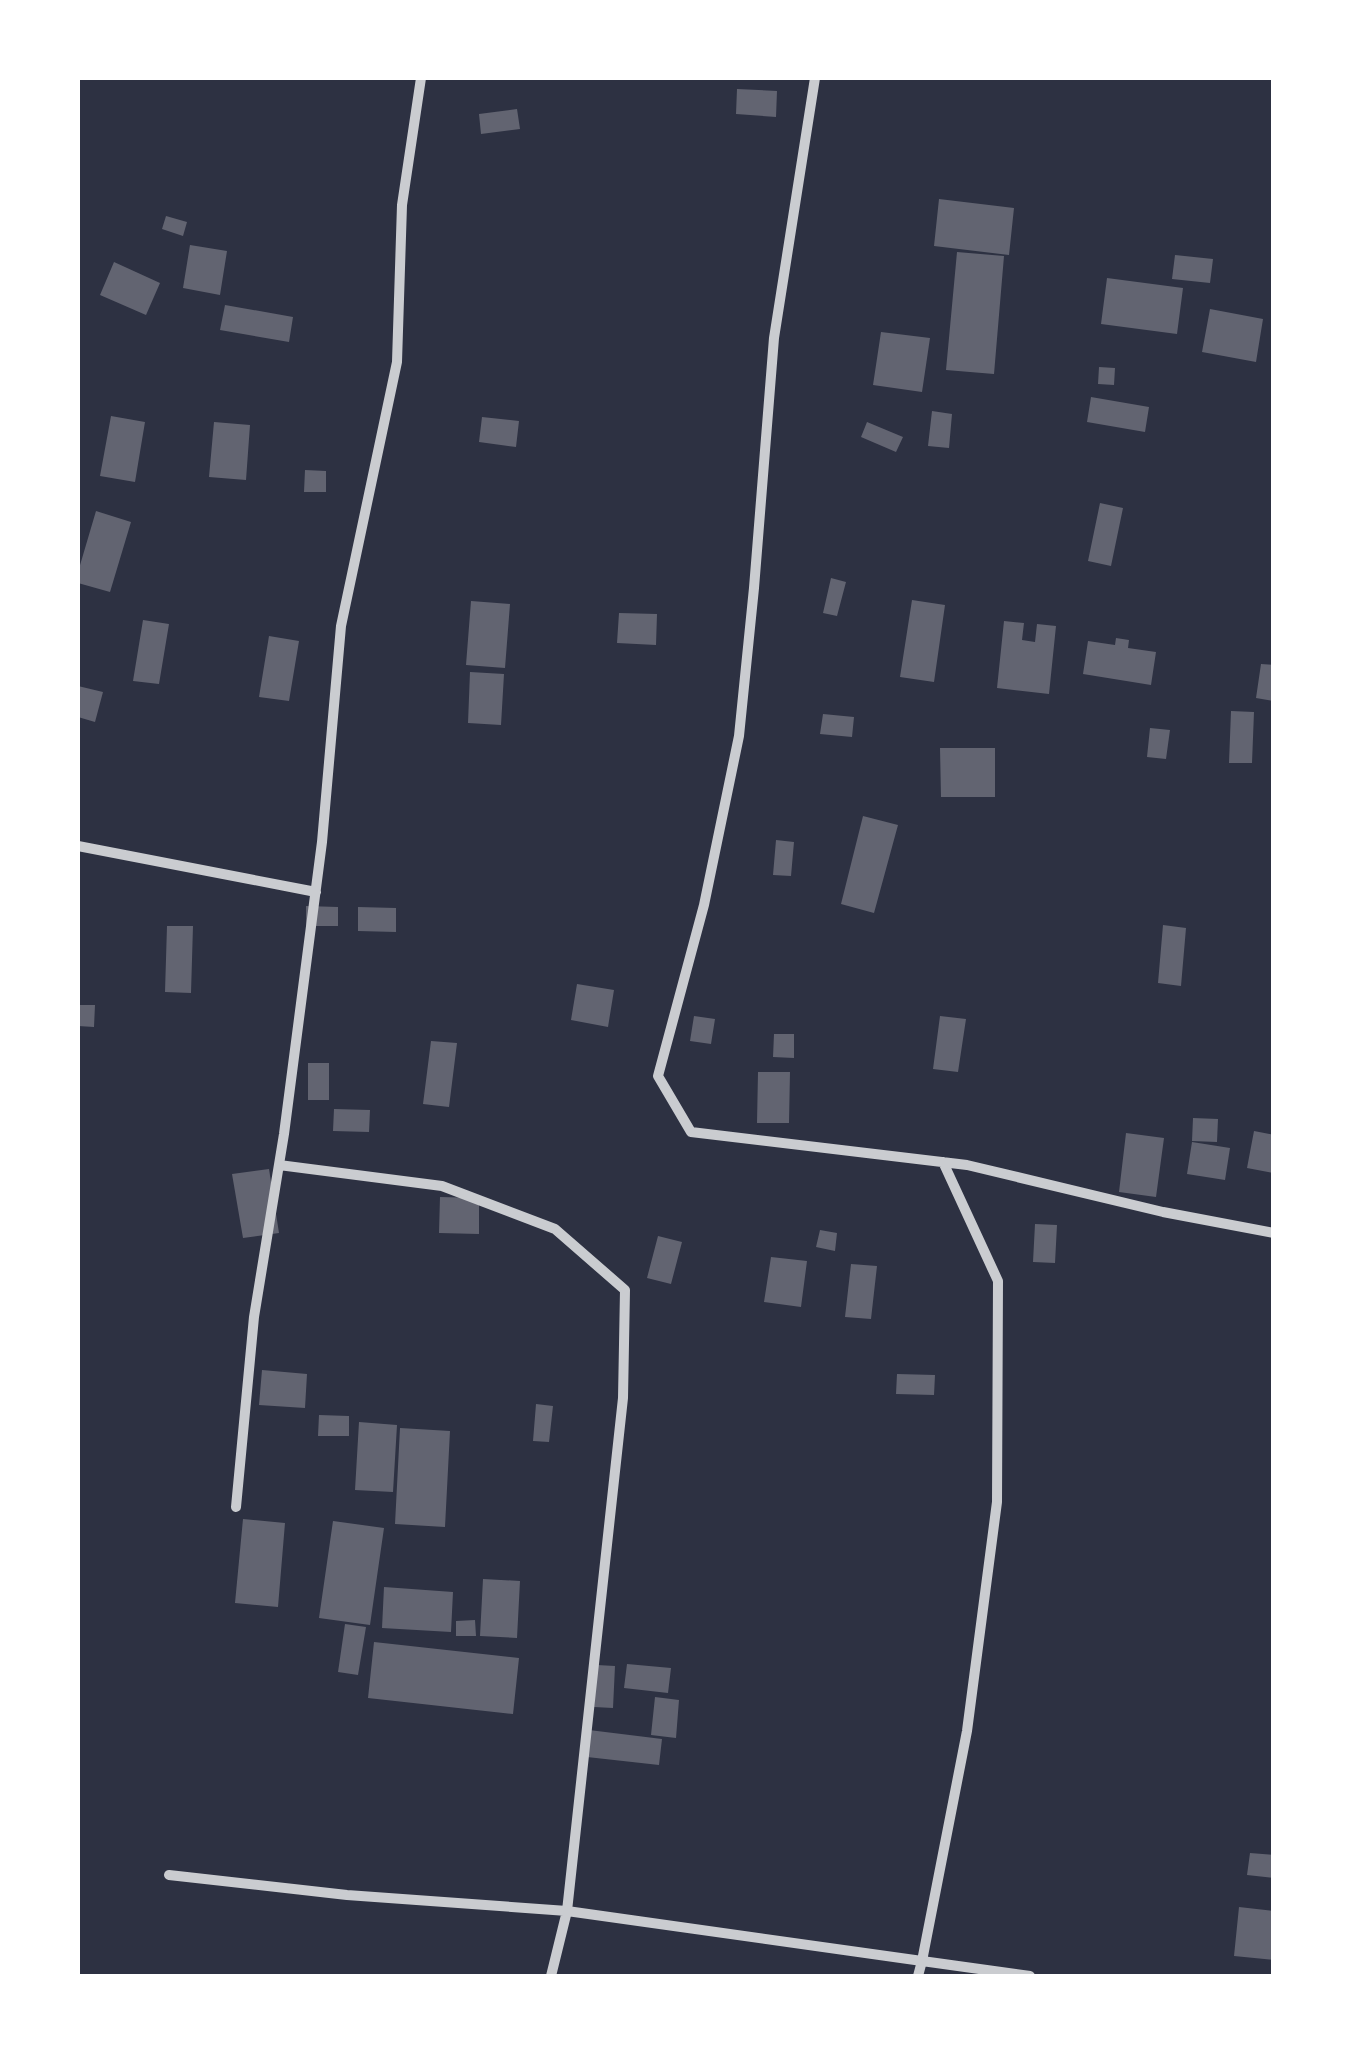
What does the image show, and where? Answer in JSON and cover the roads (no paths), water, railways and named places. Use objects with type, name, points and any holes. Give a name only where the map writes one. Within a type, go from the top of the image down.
[{"type":"street","points":[[236,1507],[254,1317],[279,1164],[322,842],[341,626],[397,362],[402,205],[421,78]]},
{"type":"street","points":[[815,78],[774,338],[739,736],[704,905],[658,1076],[691,1132],[967,1165],[1163,1212],[1274,1233]]},
{"type":"street","points":[[78,846],[316,892]]},
{"type":"street","points":[[918,1976],[967,1732],[996,1502],[998,1281],[943,1162]]},
{"type":"street","points":[[279,1164],[442,1186],[555,1230],[625,1290],[623,1398],[567,1911],[551,1976]]},
{"type":"street","points":[[169,1875],[567,1911],[1030,1976]]}]
